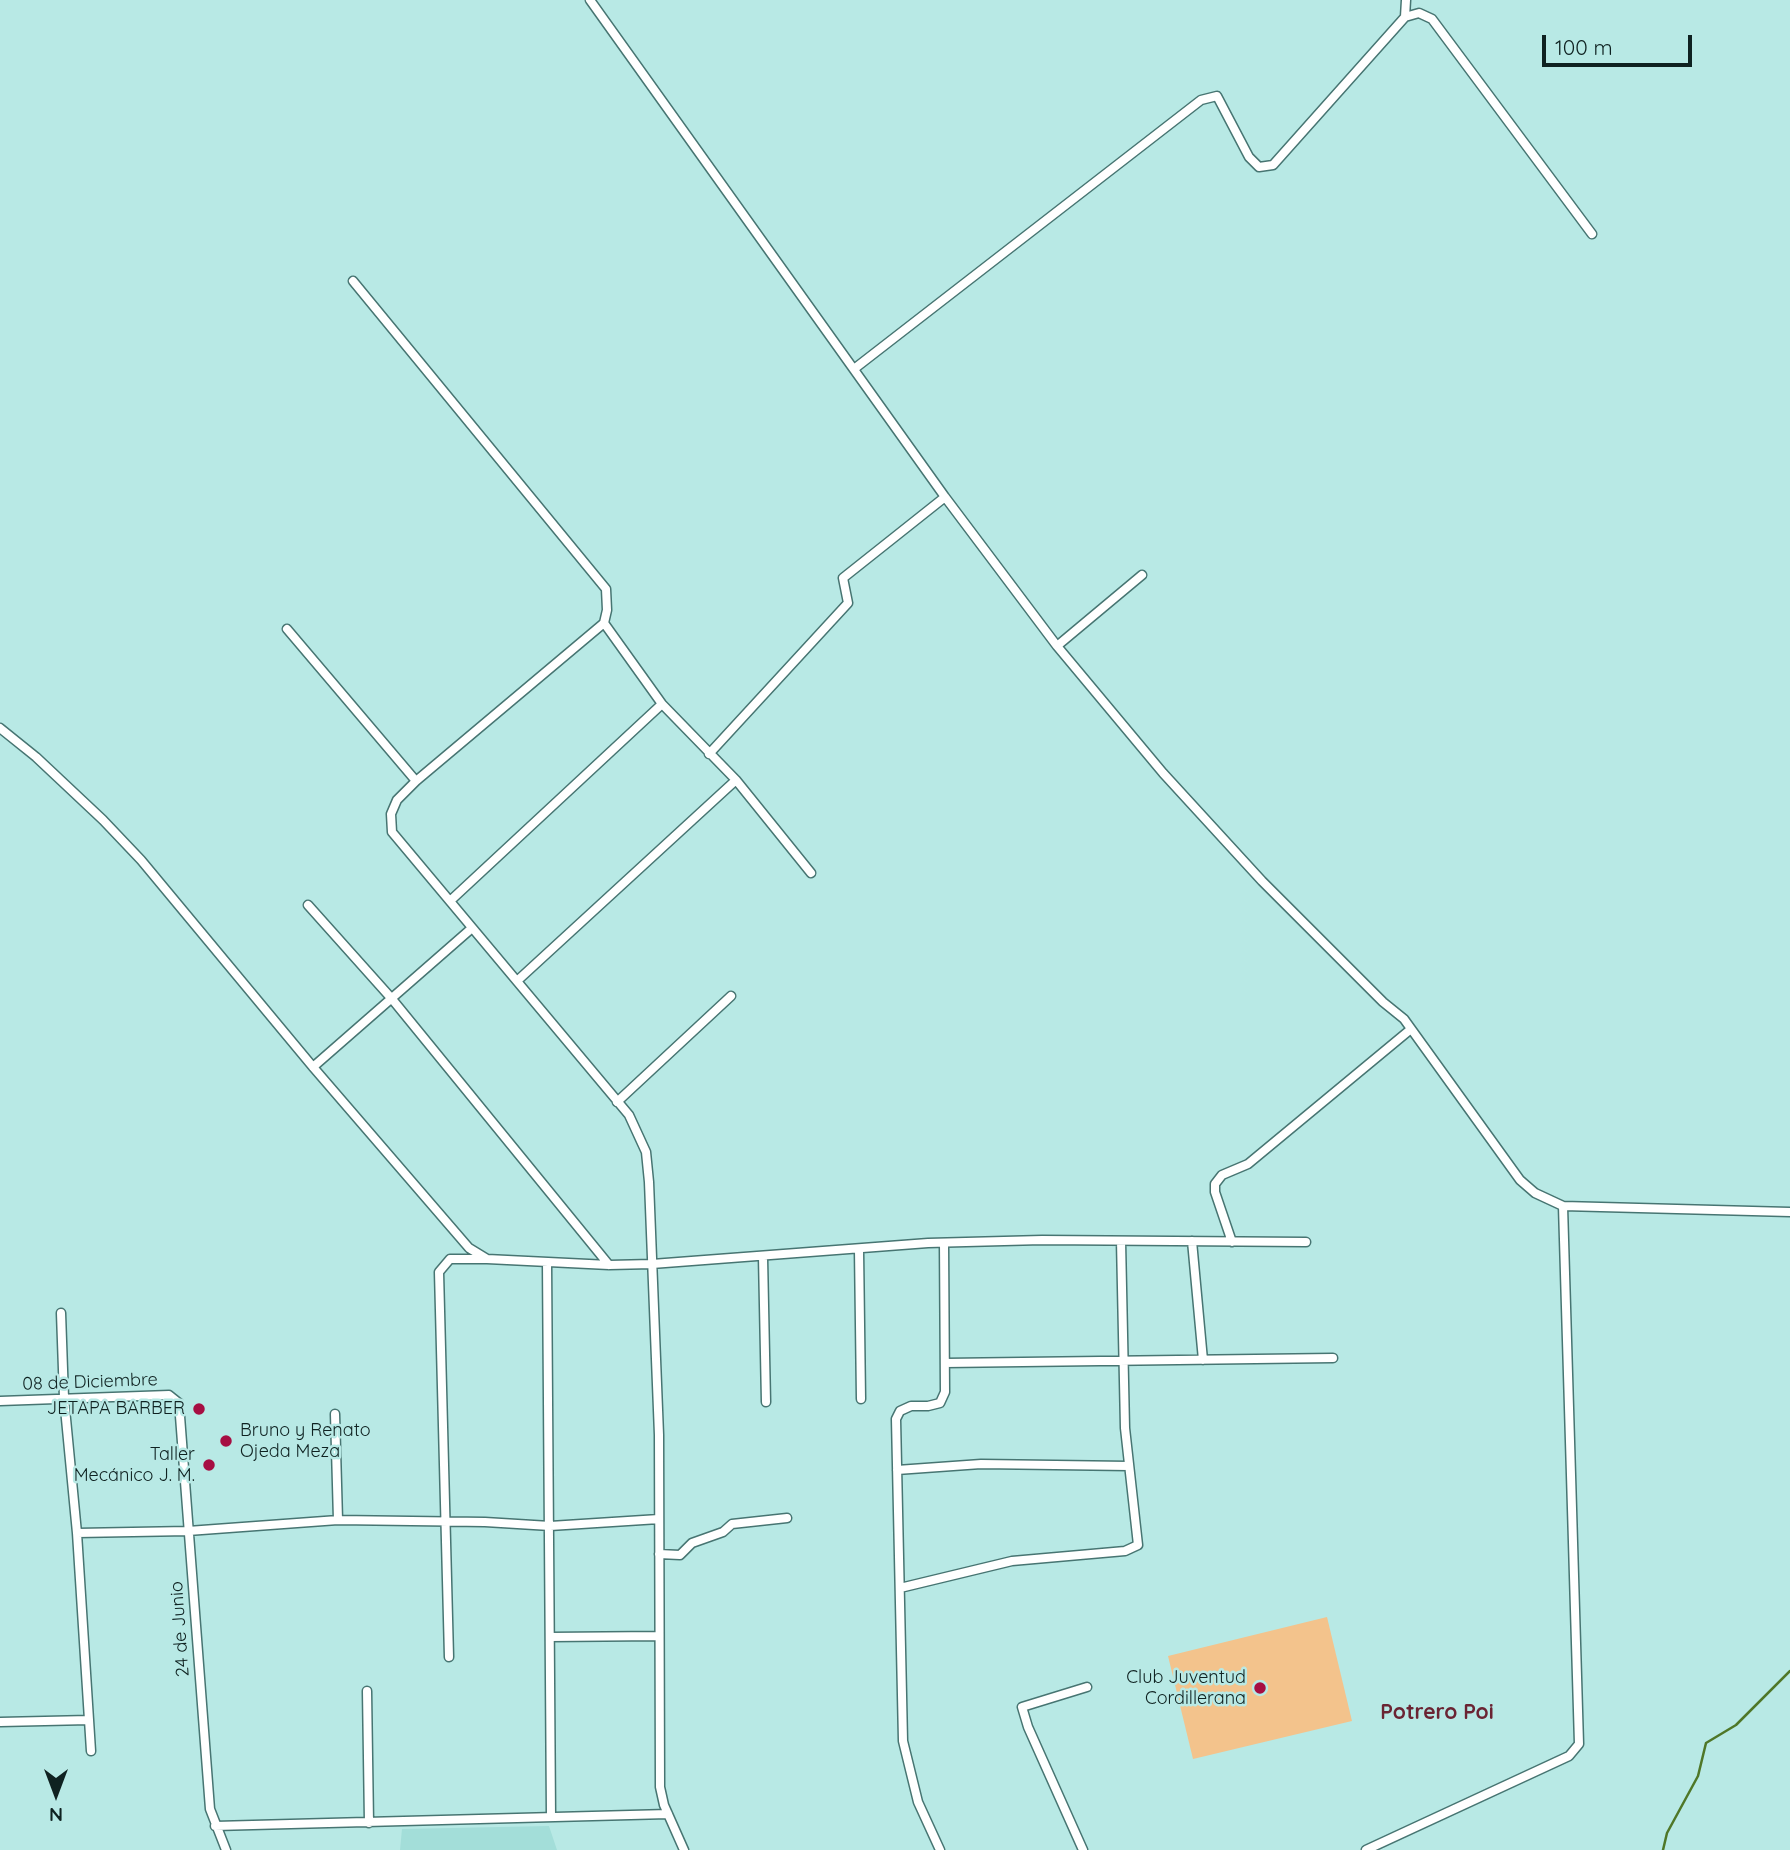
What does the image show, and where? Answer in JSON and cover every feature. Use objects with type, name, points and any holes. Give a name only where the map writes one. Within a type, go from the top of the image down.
[{"type":"street","points":[[590,0],[945,497],[1057,646],[1163,773],[1262,881],[1383,1002],[1404,1019],[1520,1180],[1535,1193],[1563,1206],[1790,1212]]},
{"type":"street","points":[[1405,17],[1406,0]]},
{"type":"street","points":[[854,369],[1201,100],[1217,96],[1249,157],[1259,167],[1273,165],[1405,17],[1419,13],[1432,19],[1592,234]]},
{"type":"street","points":[[353,281],[606,589],[607,610],[604,623],[416,781],[397,800],[391,814],[392,832],[629,1115],[646,1152],[659,1435],[660,1787],[668,1814],[684,1850]]},
{"type":"street","points":[[709,754],[848,603],[843,578],[945,497]]},
{"type":"street","points":[[1057,646],[1142,575]]},
{"type":"street","points":[[604,623],[662,704],[736,780],[811,873]]},
{"type":"street","points":[[288,629],[416,781]]},
{"type":"street","points":[[450,901],[662,704]]},
{"type":"street","points":[[0,728],[36,757],[141,860],[313,1067],[469,1248],[488,1259]]},
{"type":"street","points":[[517,981],[736,780]]},
{"type":"street","points":[[308,905],[392,999],[609,1265]]},
{"type":"street","points":[[313,1067],[472,928]]},
{"type":"street","points":[[617,1102],[731,996]]},
{"type":"street","points":[[1232,1242],[1215,1192],[1215,1184],[1222,1175],[1248,1164],[1411,1029]]},
{"type":"street","points":[[1366,1850],[1569,1756],[1579,1744],[1563,1206]]},
{"type":"street","points":[[900,1588],[1012,1561],[1125,1551],[1138,1545],[1125,1428],[1121,1241]]},
{"type":"street","points":[[1192,1241],[1203,1360]]},
{"type":"street","points":[[449,1657],[439,1272],[450,1259],[609,1265],[763,1257],[944,1243],[1306,1242]]},
{"type":"street","points":[[940,1850],[918,1802],[903,1741],[896,1419],[900,1410],[911,1406],[940,1403],[944,1392],[944,1243]]},
{"type":"street","points":[[859,1250],[861,1399]]},
{"type":"street","points":[[763,1257],[766,1402]]},
{"type":"street","points":[[547,1262],[551,1817]]},
{"type":"street","points":[[61,1313],[64,1398],[77,1533],[91,1751]]},
{"type":"street","points":[[944,1363],[1333,1358]]},
{"type":"street","name":"08 de Diciembre","points":[[0,1401],[169,1395],[179,1403]]},
{"type":"street","name":"24 de Junio","points":[[179,1403],[210,1809],[226,1850]]},
{"type":"street","points":[[335,1414],[338,1520]]},
{"type":"street","points":[[897,1470],[981,1464],[1129,1466]]},
{"type":"street","points":[[659,1554],[680,1555],[692,1543],[723,1532],[732,1524],[787,1518]]},
{"type":"street","points":[[77,1533],[188,1531],[338,1520],[549,1526],[659,1519]]},
{"type":"street","points":[[550,1637],[659,1636]]},
{"type":"street","points":[[1083,1850],[1028,1727],[1022,1707],[1087,1687]]},
{"type":"street","points":[[368,1691],[369,1823]]},
{"type":"street","points":[[0,1722],[89,1720]]},
{"type":"street","points":[[215,1826],[668,1814]]},
{"type":"shaded area","name":"Club Juventud Cordillerana","points":[[1327,1617],[1352,1721],[1193,1759],[1168,1656]]},
{"type":"shaded area","points":[[549,1826],[557,1850],[400,1850],[402,1829]]},
{"type":"waterway","points":[[1663,1850],[1667,1833],[1698,1776],[1706,1743],[1736,1725],[1790,1671]]},
{"type":"place","name":"JETAPA BARBER","points":[[199,1409]]},
{"type":"place","name":"Bruno y Renato Ojeda Meza","points":[[226,1441]]},
{"type":"place","name":"Taller Mecánico J. M.","points":[[209,1465]]},
{"type":"place","name":"Club Juventud Cordillerana","points":[[1260,1688]]},
{"type":"district","name":"Potrero Poi","points":[[1437,1713]]}]
